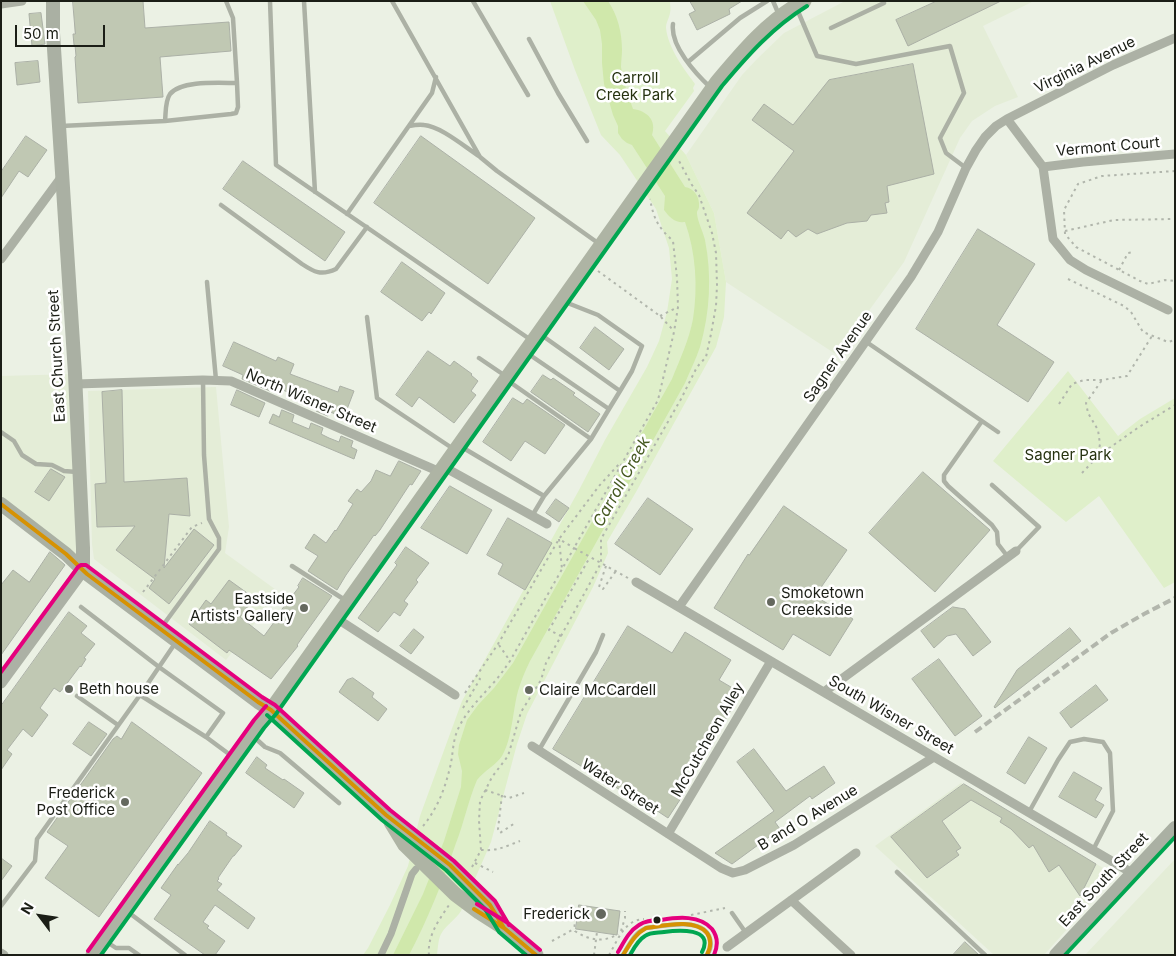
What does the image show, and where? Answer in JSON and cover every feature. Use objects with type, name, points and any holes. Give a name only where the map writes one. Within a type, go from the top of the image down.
[{"type":"main road","name":"East Church Street","points":[[54,1],[53,33],[76,384],[83,571]]},
{"type":"main road","points":[[93,955],[251,734],[271,710],[650,177],[671,154],[712,90],[736,59],[762,32],[780,16],[800,3]]},
{"type":"main road","points":[[1,504],[66,554],[83,571],[271,710],[386,815],[450,865],[490,905],[504,928]]},
{"type":"main road","points":[[386,815],[422,869],[443,882],[454,894],[504,928],[536,955]]},
{"type":"main road","name":"East South Street","points":[[1056,955],[1175,828]]},
{"type":"street","points":[[1,4],[22,1]]},
{"type":"street","name":"Virginia Avenue","points":[[1007,119],[1113,65],[1175,38]]},
{"type":"street","points":[[1007,119],[1043,167],[1053,239],[1070,260],[1086,270],[1168,310]]},
{"type":"street","name":"Sagner Avenue","points":[[679,607],[911,277],[938,232],[966,168],[976,150],[996,126],[1007,119]]},
{"type":"street","name":"Vermont Court","points":[[1043,167],[1175,154]]},
{"type":"street","points":[[1,259],[63,175]]},
{"type":"street","name":"North Wisner Street","points":[[76,384],[203,380],[231,381],[442,470]]},
{"type":"street","points":[[442,470],[548,524]]},
{"type":"street","points":[[824,692],[1016,551]]},
{"type":"street","points":[[1,683],[83,571]]},
{"type":"street","name":"South Wisner Street","points":[[636,582],[1132,873]]},
{"type":"street","points":[[336,618],[458,698]]},
{"type":"street","name":"McCutcheon Alley","points":[[668,834],[770,661]]},
{"type":"street","name":"Water Street","points":[[536,748],[694,850]]},
{"type":"street","name":"B and O Avenue","points":[[694,850],[721,868],[733,873],[746,870],[794,845],[934,757]]},
{"type":"street","points":[[727,947],[856,853]]},
{"type":"street","points":[[381,955],[391,934],[412,874],[422,869]]},
{"type":"street","points":[[791,900],[852,955]]},
{"type":"lane","points":[[60,126],[165,121],[236,113],[238,107],[233,18],[226,1]]},
{"type":"lane","points":[[270,1],[276,165],[533,342],[620,391]]},
{"type":"lane","points":[[304,1],[315,192]]},
{"type":"lane","points":[[392,1],[480,157]]},
{"type":"lane","points":[[473,1],[528,95]]},
{"type":"lane","points":[[688,62],[740,18],[767,1]]},
{"type":"lane","points":[[773,1],[780,16]]},
{"type":"lane","points":[[831,28],[885,2]]},
{"type":"lane","points":[[800,3],[817,56],[856,64],[950,46],[964,93],[940,138],[946,153],[966,168]]},
{"type":"lane","points":[[673,24],[672,29],[681,52],[698,76],[712,90]]},
{"type":"lane","points":[[529,40],[587,141]]},
{"type":"lane","points":[[348,214],[432,93],[436,78]]},
{"type":"lane","points":[[165,121],[166,101],[175,89],[190,84],[237,83]]},
{"type":"lane","points":[[408,126],[424,124],[442,131],[601,246]]},
{"type":"lane","points":[[221,204],[302,264],[319,273],[336,269],[366,227]]},
{"type":"lane","points":[[207,282],[216,380]]},
{"type":"lane","points":[[532,516],[544,496],[591,439],[632,370],[642,346],[598,315],[562,301]]},
{"type":"lane","points":[[367,316],[377,398],[457,448],[544,496]]},
{"type":"lane","points":[[533,342],[609,409]]},
{"type":"lane","points":[[866,342],[998,432]]},
{"type":"lane","points":[[478,358],[591,439]]},
{"type":"lane","points":[[160,629],[219,549],[219,538],[209,520],[204,455],[203,380]]},
{"type":"lane","points":[[982,421],[944,475],[944,481],[992,525],[997,532],[998,544],[1008,557]]},
{"type":"lane","points":[[1,432],[14,441],[22,455],[36,464],[52,466],[64,471],[80,472]]},
{"type":"lane","points":[[992,485],[1039,527],[1016,551]]},
{"type":"lane","points":[[292,566],[348,602]]},
{"type":"lane","points":[[80,607],[223,713],[206,737]]},
{"type":"lane","points":[[536,748],[596,652],[603,635]]},
{"type":"lane","points":[[1,906],[35,861],[38,839],[177,641]]},
{"type":"lane","points":[[140,695],[206,737],[234,758]]},
{"type":"lane","points":[[77,696],[118,725]]},
{"type":"lane","points":[[251,734],[266,747],[280,753],[339,803]]},
{"type":"lane","points":[[1029,812],[1070,742],[1084,739],[1103,742],[1110,753],[1113,811],[1093,850]]},
{"type":"lane","points":[[897,872],[985,955]]},
{"type":"lane","points":[[125,910],[185,955]]},
{"type":"lane","points":[[732,913],[746,933]]},
{"type":"lane","points":[[623,955],[640,930],[688,924],[700,927],[707,933],[711,945],[707,955]]},
{"type":"lane","points":[[104,940],[116,948],[129,948],[139,955]]},
{"type":"lane","points":[[126,955],[129,948]]},
{"type":"path","points":[[471,868],[481,850],[480,801],[492,777],[508,756],[521,712],[541,680],[546,663],[601,563],[601,539],[681,399],[697,367],[706,357],[716,306],[716,253],[712,233],[699,195],[671,154]]},
{"type":"path","points":[[1175,171],[1102,176],[1078,184],[1064,210],[1065,234],[1076,247],[1148,284],[1165,280],[1175,281]]},
{"type":"path","points":[[421,828],[440,800],[458,730],[468,712],[510,661],[658,400],[678,307],[677,278],[673,241],[660,229],[650,198]]},
{"type":"path","points":[[1065,230],[1114,220],[1175,219]]},
{"type":"path","points":[[1119,270],[1128,253],[1134,252]]},
{"type":"path","points":[[598,271],[660,316],[674,332]]},
{"type":"path","points":[[1068,279],[1124,306],[1131,312],[1142,332],[1168,342],[1175,340]]},
{"type":"path","points":[[660,316],[678,307]]},
{"type":"path","points":[[1059,404],[1072,384],[1084,380],[1102,380],[1127,376],[1152,336]]},
{"type":"path","points":[[1098,456],[1100,444],[1098,430],[1088,413],[1086,403],[1102,380]]},
{"type":"path","points":[[1082,473],[1098,456],[1175,405]]},
{"type":"path","points":[[468,712],[458,698],[476,677],[498,644],[559,539],[599,486],[623,460]]},
{"type":"path","points":[[142,592],[192,527],[209,520]]},
{"type":"path","points":[[559,539],[636,582]]},
{"type":"path","points":[[559,539],[562,569]]},
{"type":"path","points":[[560,636],[549,630],[590,557]]},
{"type":"path","points":[[606,566],[599,587],[603,589],[616,571]]},
{"type":"path","points":[[498,644],[510,661]]},
{"type":"path","points":[[464,708],[480,679],[476,677]]},
{"type":"path","points":[[486,790],[509,798],[524,793]]},
{"type":"path","points":[[502,795],[498,828],[500,833],[515,823]]},
{"type":"path","points":[[481,850],[499,850],[520,841]]},
{"type":"path","points":[[475,863],[493,872]]},
{"type":"path","points":[[429,955],[428,950],[431,936],[450,903]]},
{"type":"path","points":[[573,905],[575,931],[596,940],[613,938],[620,933],[624,924],[625,911]]},
{"type":"path","points":[[552,941],[574,928]]},
{"type":"path","points":[[594,955],[597,932]]},
{"type":"shaded area","points":[[845,1],[1034,1],[983,26],[1018,97],[995,106],[972,121],[960,138],[904,262],[837,355],[726,282],[714,213],[686,155],[742,75],[757,59],[784,33]]},
{"type":"shaded area","points":[[75,374],[83,571],[1,504],[1,376]]},
{"type":"shaded area","points":[[216,387],[229,527],[225,553],[279,592],[226,660],[94,559],[92,544],[88,391]]},
{"type":"shaded area","points":[[961,783],[1107,872],[1108,881],[1103,889],[1044,955],[994,955],[875,846]]},
{"type":"shaded area","points":[[1175,859],[1175,955],[1085,955]]},
{"type":"green space","name":"Carroll Creek Park","points":[[550,1],[670,1],[670,12],[666,26],[667,36],[677,58],[695,84],[694,91],[665,131],[686,155],[714,213],[726,282],[724,317],[716,347],[607,542],[608,553],[593,587],[527,714],[517,744],[491,842],[461,911],[441,934],[437,955],[363,955],[390,905],[408,866],[420,816],[462,701],[647,367],[659,341],[667,312],[672,279],[669,248],[656,209],[620,155],[601,135]]},
{"type":"green space","name":"Sagner Park","points":[[1068,371],[1118,436],[1140,419],[1175,398],[1175,582],[1164,588],[1099,496],[1066,522],[993,461]]},
{"type":"water","name":"Carroll Creek","points":[[583,1],[608,1],[617,19],[620,31],[621,67],[624,83],[633,109],[643,112],[650,117],[653,125],[652,135],[685,187],[694,191],[697,197],[699,203],[698,221],[705,240],[709,267],[706,321],[698,352],[685,383],[528,665],[518,691],[505,749],[502,756],[477,780],[446,871],[416,941],[409,955],[393,955],[423,894],[444,841],[461,787],[462,771],[458,754],[467,720],[513,663],[672,379],[687,342],[693,319],[695,270],[692,246],[685,222],[678,222],[664,210],[665,196],[632,145],[622,139],[618,133],[618,126],[604,84],[600,30],[596,20]]},
{"type":"building","points":[[73,1],[143,1],[145,28],[229,22],[231,51],[160,57],[163,97],[78,103],[73,34],[75,34]]},
{"type":"building","points":[[690,1],[742,1],[729,9],[730,14],[697,30],[689,14],[695,11]]},
{"type":"building","points":[[937,1],[1001,1],[908,46],[896,20]]},
{"type":"building","points":[[41,13],[45,44],[32,46],[29,14]]},
{"type":"building","points":[[38,61],[40,82],[17,85],[15,63]]},
{"type":"building","points":[[913,64],[934,174],[887,186],[889,202],[885,203],[887,213],[871,215],[867,221],[847,223],[817,234],[808,229],[796,237],[788,230],[781,239],[747,213],[794,151],[752,120],[764,104],[793,125],[829,80]]},
{"type":"building","points":[[26,136],[47,150],[28,177],[19,171],[1,198],[1,172]]},
{"type":"building","points":[[421,136],[535,218],[488,284],[374,203]]},
{"type":"building","points":[[243,161],[345,232],[325,261],[223,189]]},
{"type":"building","points":[[978,229],[1035,264],[997,325],[1054,362],[1028,402],[916,329]]},
{"type":"building","points":[[402,262],[445,293],[431,314],[429,312],[422,321],[381,292]]},
{"type":"building","points":[[595,327],[624,349],[609,370],[580,348]]},
{"type":"building","points":[[234,342],[276,361],[278,357],[294,364],[290,374],[338,392],[340,386],[354,391],[344,417],[330,412],[328,416],[316,411],[319,406],[283,390],[282,392],[271,388],[270,391],[242,379],[243,375],[223,366]]},
{"type":"building","points":[[428,351],[450,366],[454,361],[472,374],[478,381],[471,391],[476,395],[454,423],[419,397],[412,407],[396,395]]},
{"type":"building","points":[[543,375],[551,380],[553,378],[575,393],[573,395],[600,414],[588,432],[531,392]]},
{"type":"building","points":[[122,390],[124,482],[187,478],[190,516],[169,514],[164,568],[194,529],[214,545],[169,604],[149,588],[155,579],[116,550],[135,526],[97,527],[95,484],[106,483],[102,392]]},
{"type":"building","points":[[237,390],[265,403],[259,417],[231,405]]},
{"type":"building","points":[[513,398],[523,404],[527,399],[565,425],[545,454],[525,441],[511,461],[483,442]]},
{"type":"building","points":[[282,410],[294,415],[292,422],[309,429],[311,423],[323,428],[321,434],[339,442],[341,436],[353,441],[351,447],[357,450],[354,459],[269,423],[273,414],[279,417]]},
{"type":"building","points":[[399,461],[421,471],[337,590],[308,571],[318,556],[305,548],[314,534],[326,543],[353,504],[348,501],[357,489],[361,492],[371,481],[376,470],[390,476]]},
{"type":"building","points":[[51,469],[65,477],[49,501],[35,492]]},
{"type":"building","points":[[923,472],[990,530],[935,592],[869,533]]},
{"type":"building","points":[[450,486],[492,510],[467,554],[421,528]]},
{"type":"building","points":[[648,498],[693,529],[660,575],[615,544]]},
{"type":"building","points":[[556,499],[569,508],[559,522],[546,513]]},
{"type":"building","name":"Smoketown Creekside","points":[[784,506],[847,550],[815,596],[853,619],[830,656],[793,634],[783,650],[714,608],[748,554]]},
{"type":"building","points":[[508,518],[552,543],[525,590],[498,574],[503,564],[487,555]]},
{"type":"building","points":[[406,547],[429,563],[416,580],[418,582],[404,601],[408,604],[400,616],[394,612],[378,632],[358,618],[397,565],[395,563]]},
{"type":"building","points":[[50,552],[65,565],[1,655],[1,585],[13,570],[29,582]]},
{"type":"building","points":[[303,578],[332,596],[298,646],[271,679],[229,650],[227,653],[189,624],[206,600],[211,604],[229,580],[254,598],[240,617],[264,636],[299,587]]},
{"type":"building","points":[[953,607],[965,609],[991,642],[973,656],[956,634],[947,636],[934,648],[921,631]]},
{"type":"building","points":[[69,612],[87,626],[81,633],[95,644],[84,658],[86,659],[81,667],[60,692],[54,688],[40,708],[48,715],[32,737],[23,729],[7,750],[12,754],[1,770],[1,706]]},
{"type":"building","points":[[628,626],[672,653],[685,632],[731,660],[719,680],[741,693],[715,737],[709,734],[677,782],[687,789],[668,818],[636,797],[635,799],[553,749]]},
{"type":"building","points":[[1070,628],[1081,641],[995,708],[1017,670]]},
{"type":"building","points":[[414,629],[424,637],[411,654],[400,646]]},
{"type":"building","points":[[939,659],[982,716],[955,736],[912,679]]},
{"type":"building","points":[[353,678],[374,693],[372,697],[387,709],[378,721],[339,692],[347,680]]},
{"type":"building","points":[[1096,685],[1108,700],[1071,728],[1060,713]]},
{"type":"building","points":[[89,722],[107,734],[91,756],[73,744]]},
{"type":"building","name":"Frederick Post Office","points":[[132,722],[202,773],[99,917],[45,878],[68,846],[47,832],[113,739],[117,736],[121,739]]},
{"type":"building","points":[[1029,737],[1047,748],[1025,784],[1007,773]]},
{"type":"building","points":[[754,749],[786,791],[824,766],[835,783],[812,799],[810,796],[775,822],[780,829],[732,864],[715,853],[774,811],[737,762]]},
{"type":"building","points":[[257,757],[267,765],[265,768],[304,793],[294,808],[246,773]]},
{"type":"building","points":[[1074,772],[1102,788],[1095,800],[1104,805],[1096,818],[1059,797]]},
{"type":"building","points":[[964,784],[1096,864],[1080,896],[1059,865],[1049,872],[1033,845],[1029,848],[1011,829],[1000,822],[1002,818],[971,800],[942,821],[961,848],[956,851],[959,855],[927,878],[891,837]]},
{"type":"building","points":[[210,821],[242,846],[218,878],[217,881],[222,884],[217,890],[255,918],[248,929],[215,905],[203,922],[209,926],[207,928],[225,941],[215,955],[205,955],[154,919],[171,895],[161,888]]},
{"type":"building","points":[[1,858],[12,866],[1,881]]},
{"type":"building","name":"Frederick","points":[[579,905],[620,911],[617,935],[576,929]]},
{"type":"building","points":[[965,942],[979,955],[953,955]]},
{"type":"railway","points":[[975,732],[1111,633],[1175,598]]},
{"type":"transit line","points":[[101,955],[276,714],[722,86],[762,42],[783,23],[807,6]]},
{"type":"transit line","points":[[1,504],[66,554],[87,574],[271,710],[386,815],[450,865],[490,905],[504,928]]},
{"type":"transit line","points":[[1,672],[78,567],[86,565],[275,705],[390,810],[454,861],[495,901],[509,925]]},
{"type":"transit line","points":[[88,951],[266,706]]},
{"type":"transit line","points":[[267,715],[382,820],[446,870],[485,909],[499,932],[526,955]]},
{"type":"transit line","points":[[1065,955],[1175,837]]},
{"type":"transit line","points":[[477,904],[508,923],[540,950]]},
{"type":"transit line","points":[[474,909],[504,928],[536,955]]},
{"type":"transit line","points":[[618,952],[635,927],[641,924],[688,918],[701,921],[712,929],[717,942],[714,955]]},
{"type":"transit line","points":[[623,955],[630,943],[642,930],[678,924],[701,928],[707,933],[710,938],[707,955]]},
{"type":"transit line","points":[[630,955],[638,942],[647,935],[677,931],[699,934],[705,944],[702,952]]},
{"type":"place","name":"Smoketown Creekside","points":[[771,602]]},
{"type":"place","name":"Eastside Artists' Gallery","points":[[304,608]]},
{"type":"place","name":"Beth house","points":[[69,689]]},
{"type":"place","name":"Claire McCardell","points":[[529,690]]},
{"type":"place","name":"Frederick Post Office","points":[[125,802]]},
{"type":"place","name":"Frederick","points":[[601,914]]}]
